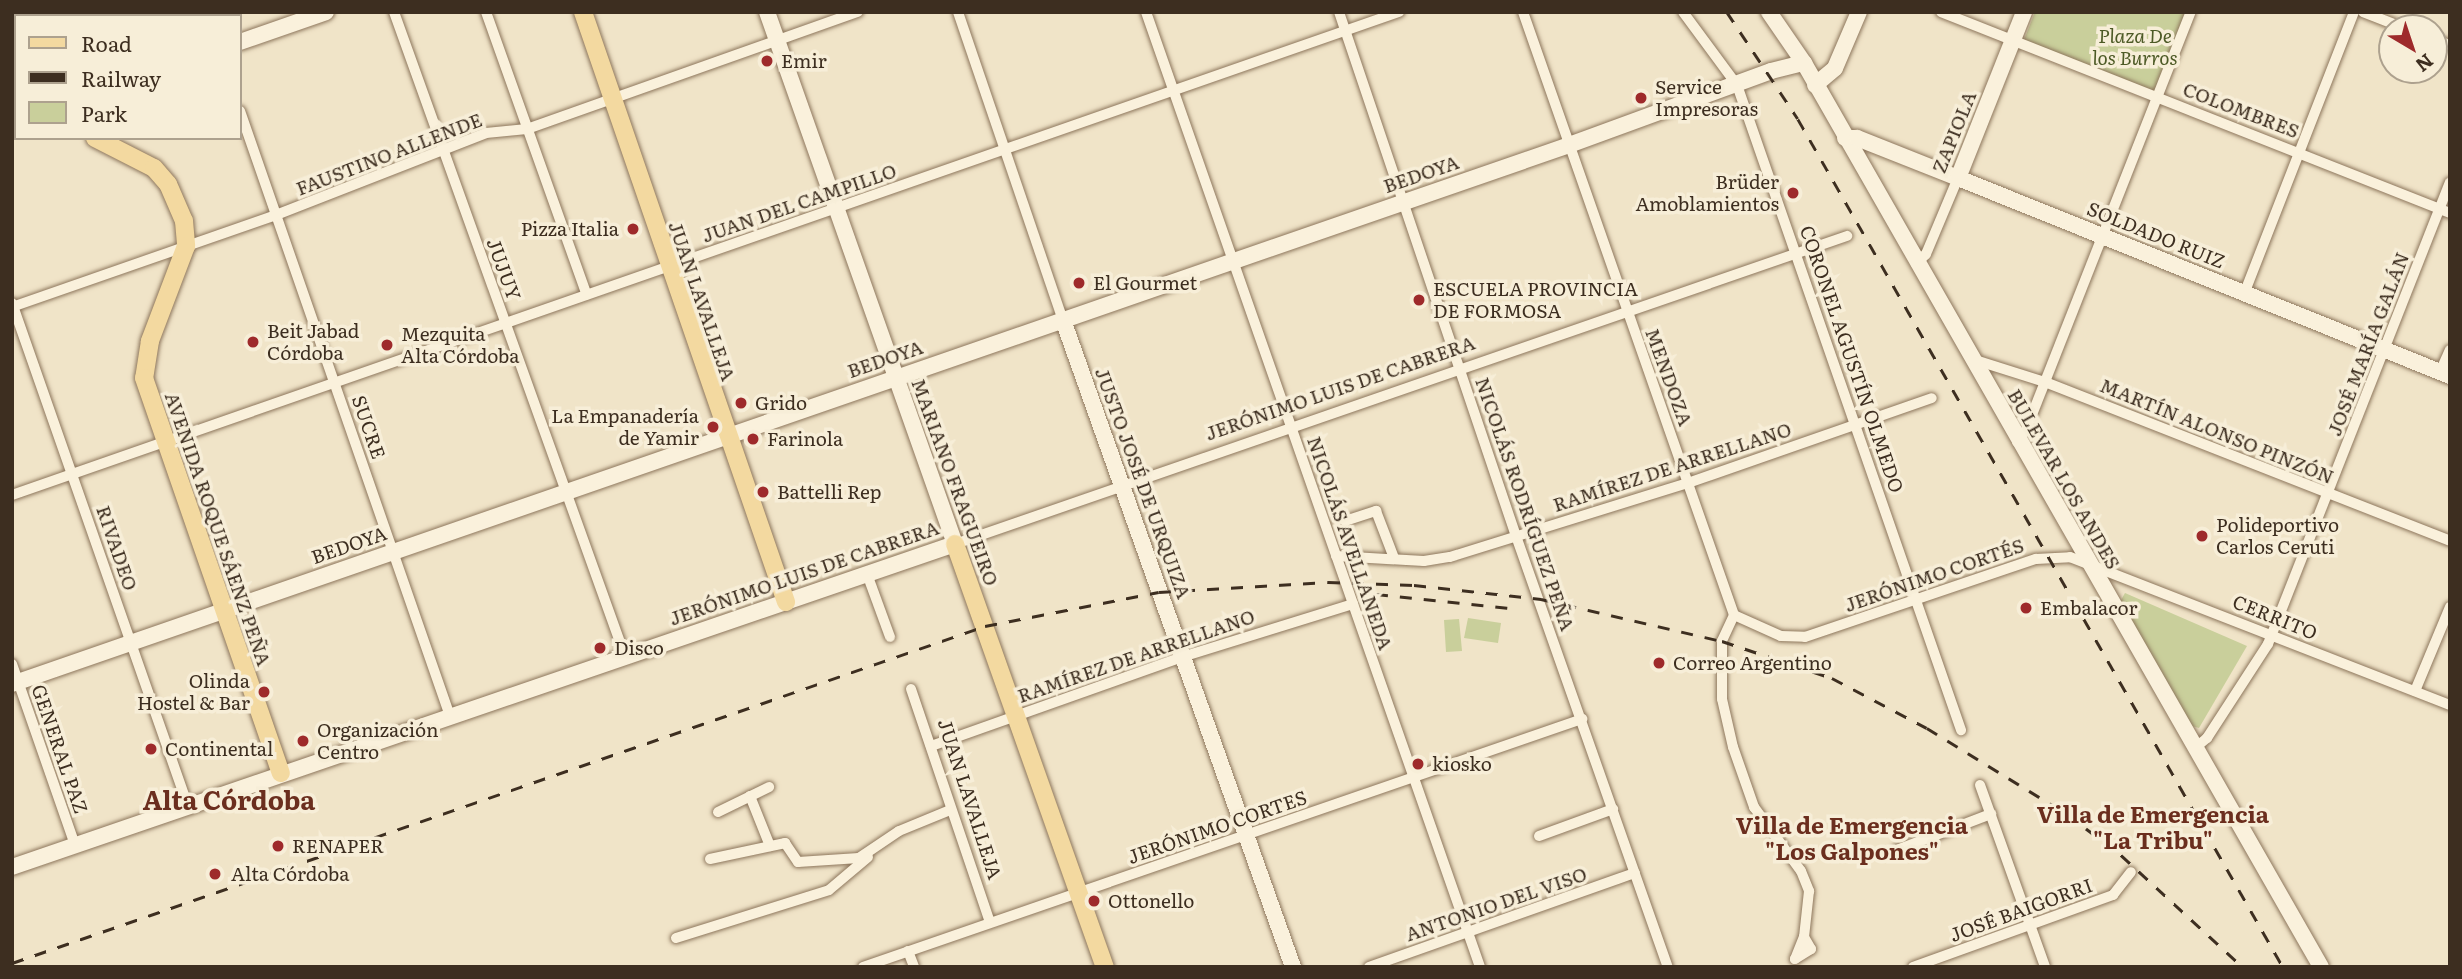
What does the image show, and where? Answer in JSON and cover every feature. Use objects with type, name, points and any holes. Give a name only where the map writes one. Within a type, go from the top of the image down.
[{"type":"main road","points":[[242,41],[299,17],[326,12]]},
{"type":"main road","name":"JUAN LAVALLEJA","points":[[583,12],[668,267],[786,602]]},
{"type":"main road","name":"MARIANO FRAGUEIRO","points":[[767,12],[834,209],[1105,967]]},
{"type":"main road","name":"BULEVAR LOS ANDES","points":[[1769,12],[1804,63],[2017,442],[2321,967]]},
{"type":"main road","points":[[1815,85],[1835,68],[1859,12]]},
{"type":"main road","name":"ZAPIOLA","points":[[1958,178],[2024,12]]},
{"type":"main road","name":"BEDOYA","points":[[1771,71],[1794,48]]},
{"type":"main road","name":"BEDOYA","points":[[15,683],[1569,145],[1771,71],[1804,63]]},
{"type":"main road","name":"SOLDADO RUIZ","points":[[1844,138],[1958,178],[2447,377]]},
{"type":"main road","name":"AVENIDA ROQUE SÁENZ PEÑA","points":[[100,140],[134,154],[168,184],[184,221],[186,246],[144,367],[149,400],[281,773]]},
{"type":"main road","name":"JUSTO JOSÉ DE URQUIZA","points":[[1063,320],[1119,484],[1293,967]]},
{"type":"main road","name":"JERÓNIMO LUIS DE CABRERA","points":[[12,867],[955,544]]},
{"type":"street","name":"JUJUY","points":[[394,12],[625,656]]},
{"type":"street","points":[[486,12],[587,295]]},
{"type":"street","name":"FAUSTINO ALLENDE","points":[[13,305],[276,215],[486,133],[527,129],[858,12]]},
{"type":"street","name":"JUSTO JOSÉ DE URQUIZA","points":[[958,12],[1063,320]]},
{"type":"street","name":"NICOLÁS AVELLANEDA","points":[[1146,12],[1480,967]]},
{"type":"street","name":"NICOLÁS RODRÍGUEZ PEÑA","points":[[1339,12],[1516,536],[1668,967]]},
{"type":"street","name":"JUAN DEL CAMPILLO","points":[[12,495],[1399,12]]},
{"type":"street","name":"MENDOZA","points":[[1523,12],[1734,615]]},
{"type":"street","name":"CORONEL AGUSTÍN OLMEDO","points":[[1683,12],[1737,85],[1797,251],[1961,730]]},
{"type":"street","name":"COLOMBRES","points":[[1941,12],[2445,211]]},
{"type":"street","points":[[2017,442],[2045,382],[2191,12]]},
{"type":"street","points":[[2244,294],[2354,12]]},
{"type":"street","name":"SUCRE","points":[[242,117],[450,716]]},
{"type":"street","name":"ZAPIOLA","points":[[1916,264],[1926,254],[1958,178]]},
{"type":"street","name":"JOSÉ MARÍA GALÁN","points":[[2195,748],[2207,738],[2272,635],[2384,350],[2445,211],[2450,183]]},
{"type":"street","name":"JERÓNIMO LUIS DE CABRERA","points":[[955,544],[1119,484],[1291,428],[1459,368],[1628,313],[1797,251],[1847,236]]},
{"type":"street","name":"RIVADEO","points":[[13,305],[188,806]]},
{"type":"street","points":[[2447,377],[2450,350]]},
{"type":"street","name":"MARTÍN ALONSO PINZÓN","points":[[1970,358],[2045,382],[2450,541]]},
{"type":"street","name":"RAMÍREZ DE ARRELLANO","points":[[1336,556],[1435,560],[1688,483],[1932,398]]},
{"type":"street","points":[[1345,521],[1376,510],[1394,558]]},
{"type":"street","name":"JERÓNIMO CORTÉS","points":[[1734,615],[1793,639],[2046,557],[2088,562]]},
{"type":"street","name":"CERRITO","points":[[2088,562],[2450,705]]},
{"type":"street","points":[[867,574],[891,637]]},
{"type":"street","name":"RAMÍREZ DE ARRELLANO","points":[[931,746],[1182,657],[1353,604]]},
{"type":"street","points":[[2415,691],[2450,607]]},
{"type":"street","points":[[1734,615],[1722,640],[1722,699],[1733,747],[1755,807],[1801,871],[1809,891],[1804,937]]},
{"type":"street","name":"GENERAL PAZ","points":[[12,664],[15,683],[75,845]]},
{"type":"street","name":"JUAN LAVALLEJA","points":[[911,689],[990,922]]},
{"type":"street","name":"JERÓNIMO CORTES","points":[[863,967],[1582,719]]},
{"type":"street","points":[[1980,785],[2045,967]]},
{"type":"street","points":[[718,812],[769,787]]},
{"type":"street","points":[[750,796],[770,846]]},
{"type":"street","points":[[1539,836],[1613,809]]},
{"type":"street","points":[[677,938],[829,890],[899,831],[950,810]]},
{"type":"street","points":[[1897,850],[1991,814]]},
{"type":"street","points":[[710,859],[770,846],[789,845],[798,862],[872,852]]},
{"type":"street","name":"JOSÉ BAIGORRI","points":[[1913,967],[2113,895],[2131,872]]},
{"type":"street","name":"ANTONIO DEL VISO","points":[[1369,967],[1635,873]]},
{"type":"street","points":[[908,951],[914,967]]},
{"type":"green space","name":"Plaza De los Burros","points":[[2035,12],[2186,12],[2155,93],[2024,40]]},
{"type":"green space","points":[[2125,593],[2247,646],[2199,728],[2192,726],[2120,602]]},
{"type":"green space","points":[[1468,618],[1501,623],[1498,643],[1464,638]]},
{"type":"green space","points":[[1459,619],[1462,651],[1446,652],[1444,620]]},
{"type":"railway","points":[[1727,12],[1798,119],[2283,967]]},
{"type":"railway","points":[[12,963],[985,626],[1159,592],[1328,582],[1414,585],[1541,599],[1722,641],[1832,678],[1927,728],[2067,814],[2121,855],[2243,967]]},
{"type":"railway","points":[[1376,594],[1509,608]]},
{"type":"place","name":"Emir","points":[[767,61]]},
{"type":"place","name":"Service Impresoras","points":[[1641,98]]},
{"type":"place","name":"Brüder Amoblamientos","points":[[1793,193]]},
{"type":"place","name":"Pizza Italia","points":[[633,229]]},
{"type":"place","name":"El Gourmet","points":[[1079,283]]},
{"type":"place","name":"ESCUELA PROVINCIA DE FORMOSA","points":[[1419,300]]},
{"type":"place","name":"Beit Jabad Córdoba","points":[[253,342]]},
{"type":"place","name":"Mezquita Alta Córdoba","points":[[387,345]]},
{"type":"place","name":"Grido","points":[[741,403]]},
{"type":"place","name":"La Empanadería de Yamir","points":[[713,427]]},
{"type":"place","name":"Farinola","points":[[753,439]]},
{"type":"place","name":"Battelli Rep","points":[[763,492]]},
{"type":"place","name":"Polideportivo Carlos Ceruti","points":[[2202,536]]},
{"type":"place","name":"Embalacor","points":[[2026,608]]},
{"type":"place","name":"Disco","points":[[600,648]]},
{"type":"place","name":"Correo Argentino","points":[[1659,663]]},
{"type":"place","name":"Olinda Hostel & Bar","points":[[264,692]]},
{"type":"place","name":"Organización Centro","points":[[303,741]]},
{"type":"place","name":"Continental","points":[[151,749]]},
{"type":"place","name":"kiosko","points":[[1418,764]]},
{"type":"place","name":"RENAPER","points":[[278,846]]},
{"type":"place","name":"Alta Córdoba","points":[[215,874]]},
{"type":"place","name":"Ottonello","points":[[1094,901]]},
{"type":"district","name":"Alta Córdoba","points":[[229,799]]},
{"type":"district","name":"Villa de Emergencia \"La Tribu\"","points":[[2153,826]]},
{"type":"district","name":"Villa de Emergencia \"Los Galpones\"","points":[[1852,837]]}]
